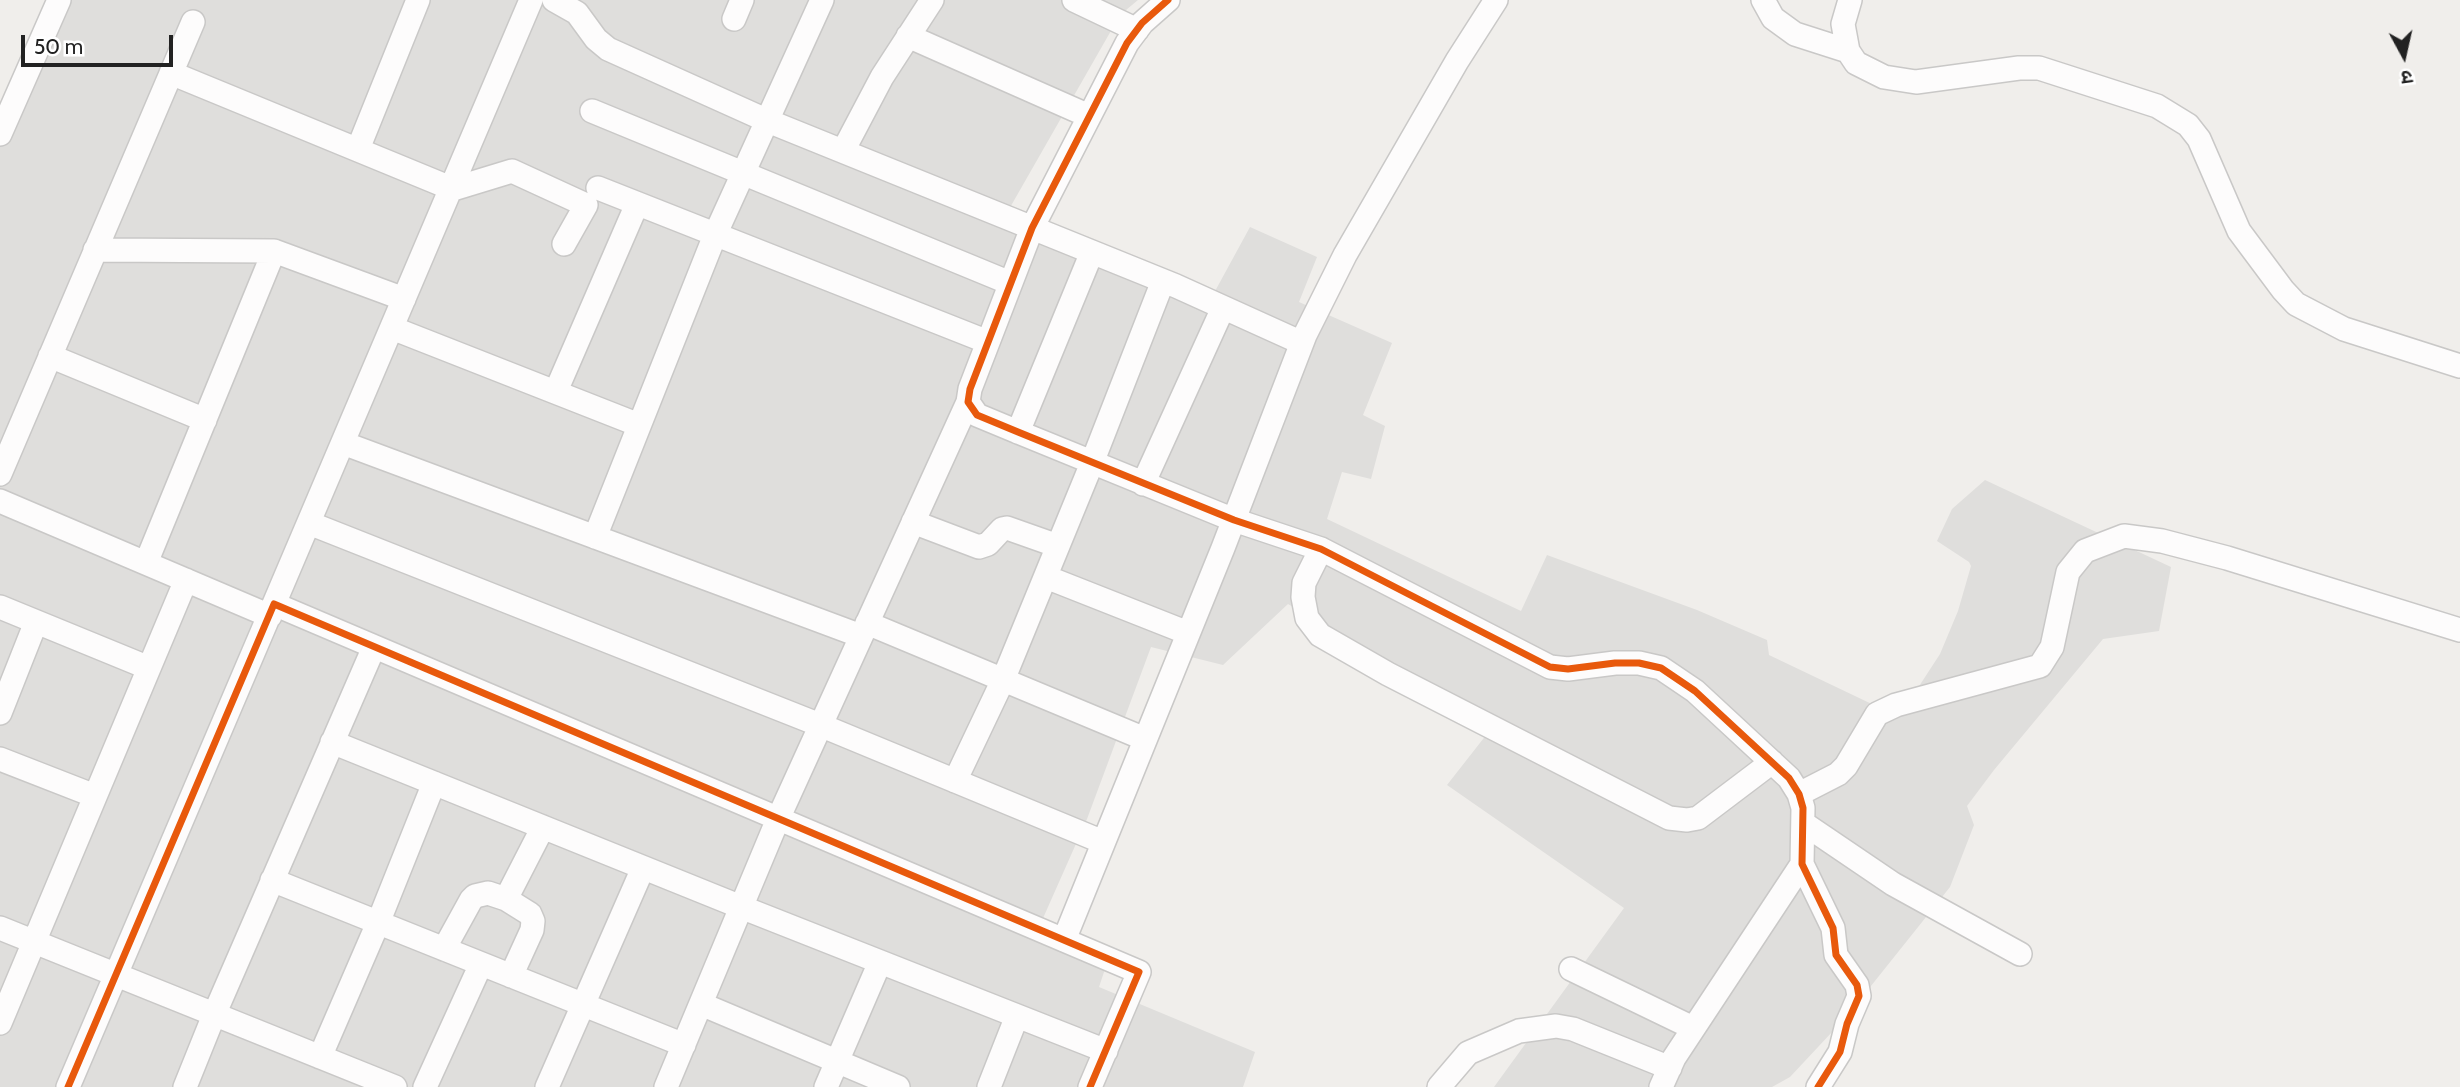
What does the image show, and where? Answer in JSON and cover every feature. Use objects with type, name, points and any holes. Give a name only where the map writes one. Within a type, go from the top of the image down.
[{"type":"street","points":[[0,134],[59,0]]},
{"type":"street","points":[[358,149],[418,0]]},
{"type":"street","points":[[68,1087],[531,0]]},
{"type":"street","points":[[554,0],[577,13],[596,39],[608,49],[768,121],[1163,281],[1302,344]]},
{"type":"street","points":[[594,537],[715,235],[822,0]]},
{"type":"street","points":[[843,151],[882,77],[932,0]]},
{"type":"street","points":[[1074,0],[1108,7],[1137,30]]},
{"type":"street","points":[[666,1087],[778,819],[968,402],[970,389],[1031,228],[1127,43],[1168,0]]},
{"type":"street","points":[[1063,940],[1234,520],[1302,344],[1345,255],[1457,61],[1496,0]]},
{"type":"street","points":[[1763,0],[1773,18],[1796,34],[1848,51]]},
{"type":"street","points":[[1850,0],[1843,24],[1848,51],[1856,63],[1884,77],[1916,82],[2019,68],[2039,68],[2157,106],[2188,125],[2199,139],[2239,231],[2283,290],[2297,303],[2344,329],[2460,366]]},
{"type":"street","points":[[0,474],[193,22]]},
{"type":"street","points":[[908,36],[1089,116]]},
{"type":"street","points":[[171,73],[453,189],[512,170],[586,205],[564,244]]},
{"type":"street","points":[[592,111],[1010,283]]},
{"type":"street","points":[[598,188],[988,342]]},
{"type":"street","points":[[556,391],[637,204]]},
{"type":"street","points":[[95,250],[274,251],[404,299]]},
{"type":"street","points":[[146,563],[274,251]]},
{"type":"street","points":[[1018,432],[1092,253]]},
{"type":"street","points":[[955,781],[1003,680],[1046,577],[1163,281]]},
{"type":"street","points":[[1143,484],[1223,308]]},
{"type":"street","points":[[392,328],[639,425]]},
{"type":"street","points":[[50,356],[205,420]]},
{"type":"street","points":[[968,402],[977,415],[1234,520],[1321,550],[1549,667],[1568,669],[1639,663],[1661,668],[1695,691],[1789,778],[1798,794],[1803,823],[1802,864],[1833,928],[1836,955],[1857,985],[1859,996],[1847,1024],[1840,1052],[1818,1087]]},
{"type":"street","points":[[343,443],[594,537],[1003,680],[1145,739]]},
{"type":"street","points":[[0,501],[186,580],[374,647],[1139,972],[1090,1087]]},
{"type":"street","points":[[913,522],[979,547],[988,544],[1002,529],[1007,528],[1058,546]]},
{"type":"street","points":[[309,523],[820,725],[1103,842]]},
{"type":"street","points":[[1798,794],[1838,774],[1846,766],[1877,715],[1896,705],[2040,666],[2052,648],[2068,572],[2085,551],[2124,536],[2162,541],[2227,558],[2460,630]]},
{"type":"street","points":[[1321,550],[1304,583],[1303,597],[1307,618],[1321,635],[1388,674],[1669,818],[1698,818],[1772,762]]},
{"type":"street","points":[[1046,577],[1188,634]]},
{"type":"street","points":[[0,1023],[186,580]]},
{"type":"street","points":[[0,607],[149,668]]},
{"type":"street","points":[[0,713],[36,622]]},
{"type":"street","points":[[185,1087],[374,647]]},
{"type":"street","points":[[332,742],[1106,1051]]},
{"type":"street","points":[[0,759],[95,796]]},
{"type":"street","points":[[320,1057],[378,923],[433,783]]},
{"type":"street","points":[[1803,823],[1893,884],[2020,954]]},
{"type":"street","points":[[506,899],[543,827]]},
{"type":"street","points":[[1439,1087],[1468,1053],[1519,1031],[1556,1026],[1573,1028],[1665,1078],[1693,1028],[1802,864]]},
{"type":"street","points":[[547,1087],[643,868]]},
{"type":"street","points":[[272,880],[684,1045]]},
{"type":"street","points":[[444,949],[475,896],[488,893],[506,899],[530,914],[533,921],[532,930],[511,976]]},
{"type":"street","points":[[0,928],[320,1057],[350,1079],[394,1087]]},
{"type":"street","points":[[826,1087],[880,962]]},
{"type":"street","points":[[425,1087],[481,964]]},
{"type":"street","points":[[1571,968],[1693,1028]]},
{"type":"street","points":[[701,1004],[898,1087]]},
{"type":"street","points":[[989,1087],[1017,1016]]},
{"type":"shaded area","points":[[50,0],[1138,0],[1120,15],[1004,218],[1208,304],[1250,227],[1317,257],[1299,302],[1392,343],[1363,415],[1385,426],[1371,479],[1342,472],[1327,519],[1521,611],[1547,555],[1697,610],[1767,640],[1769,655],[1899,717],[1940,654],[1958,611],[1971,566],[1937,541],[1952,509],[1985,480],[2171,567],[2159,631],[2103,639],[1967,806],[1974,825],[1950,887],[1847,1016],[1790,1077],[1772,1087],[1494,1087],[1624,908],[1447,785],[1494,725],[1288,604],[1223,665],[1151,647],[1087,819],[1036,934],[1106,966],[1099,987],[1255,1052],[1243,1087],[0,1087],[0,117]]},
{"type":"cycle path","points":[[1168,0],[1142,23],[1127,43],[1032,228],[970,389],[968,402],[977,415],[1234,520],[1321,549],[1550,667],[1568,669],[1639,663],[1661,668],[1695,691],[1789,778],[1799,794],[1803,808],[1802,864],[1833,928],[1836,955],[1857,985],[1859,996],[1847,1024],[1840,1052],[1818,1087]]},
{"type":"cycle path","points":[[68,1087],[274,604],[1139,972],[1090,1087]]}]
